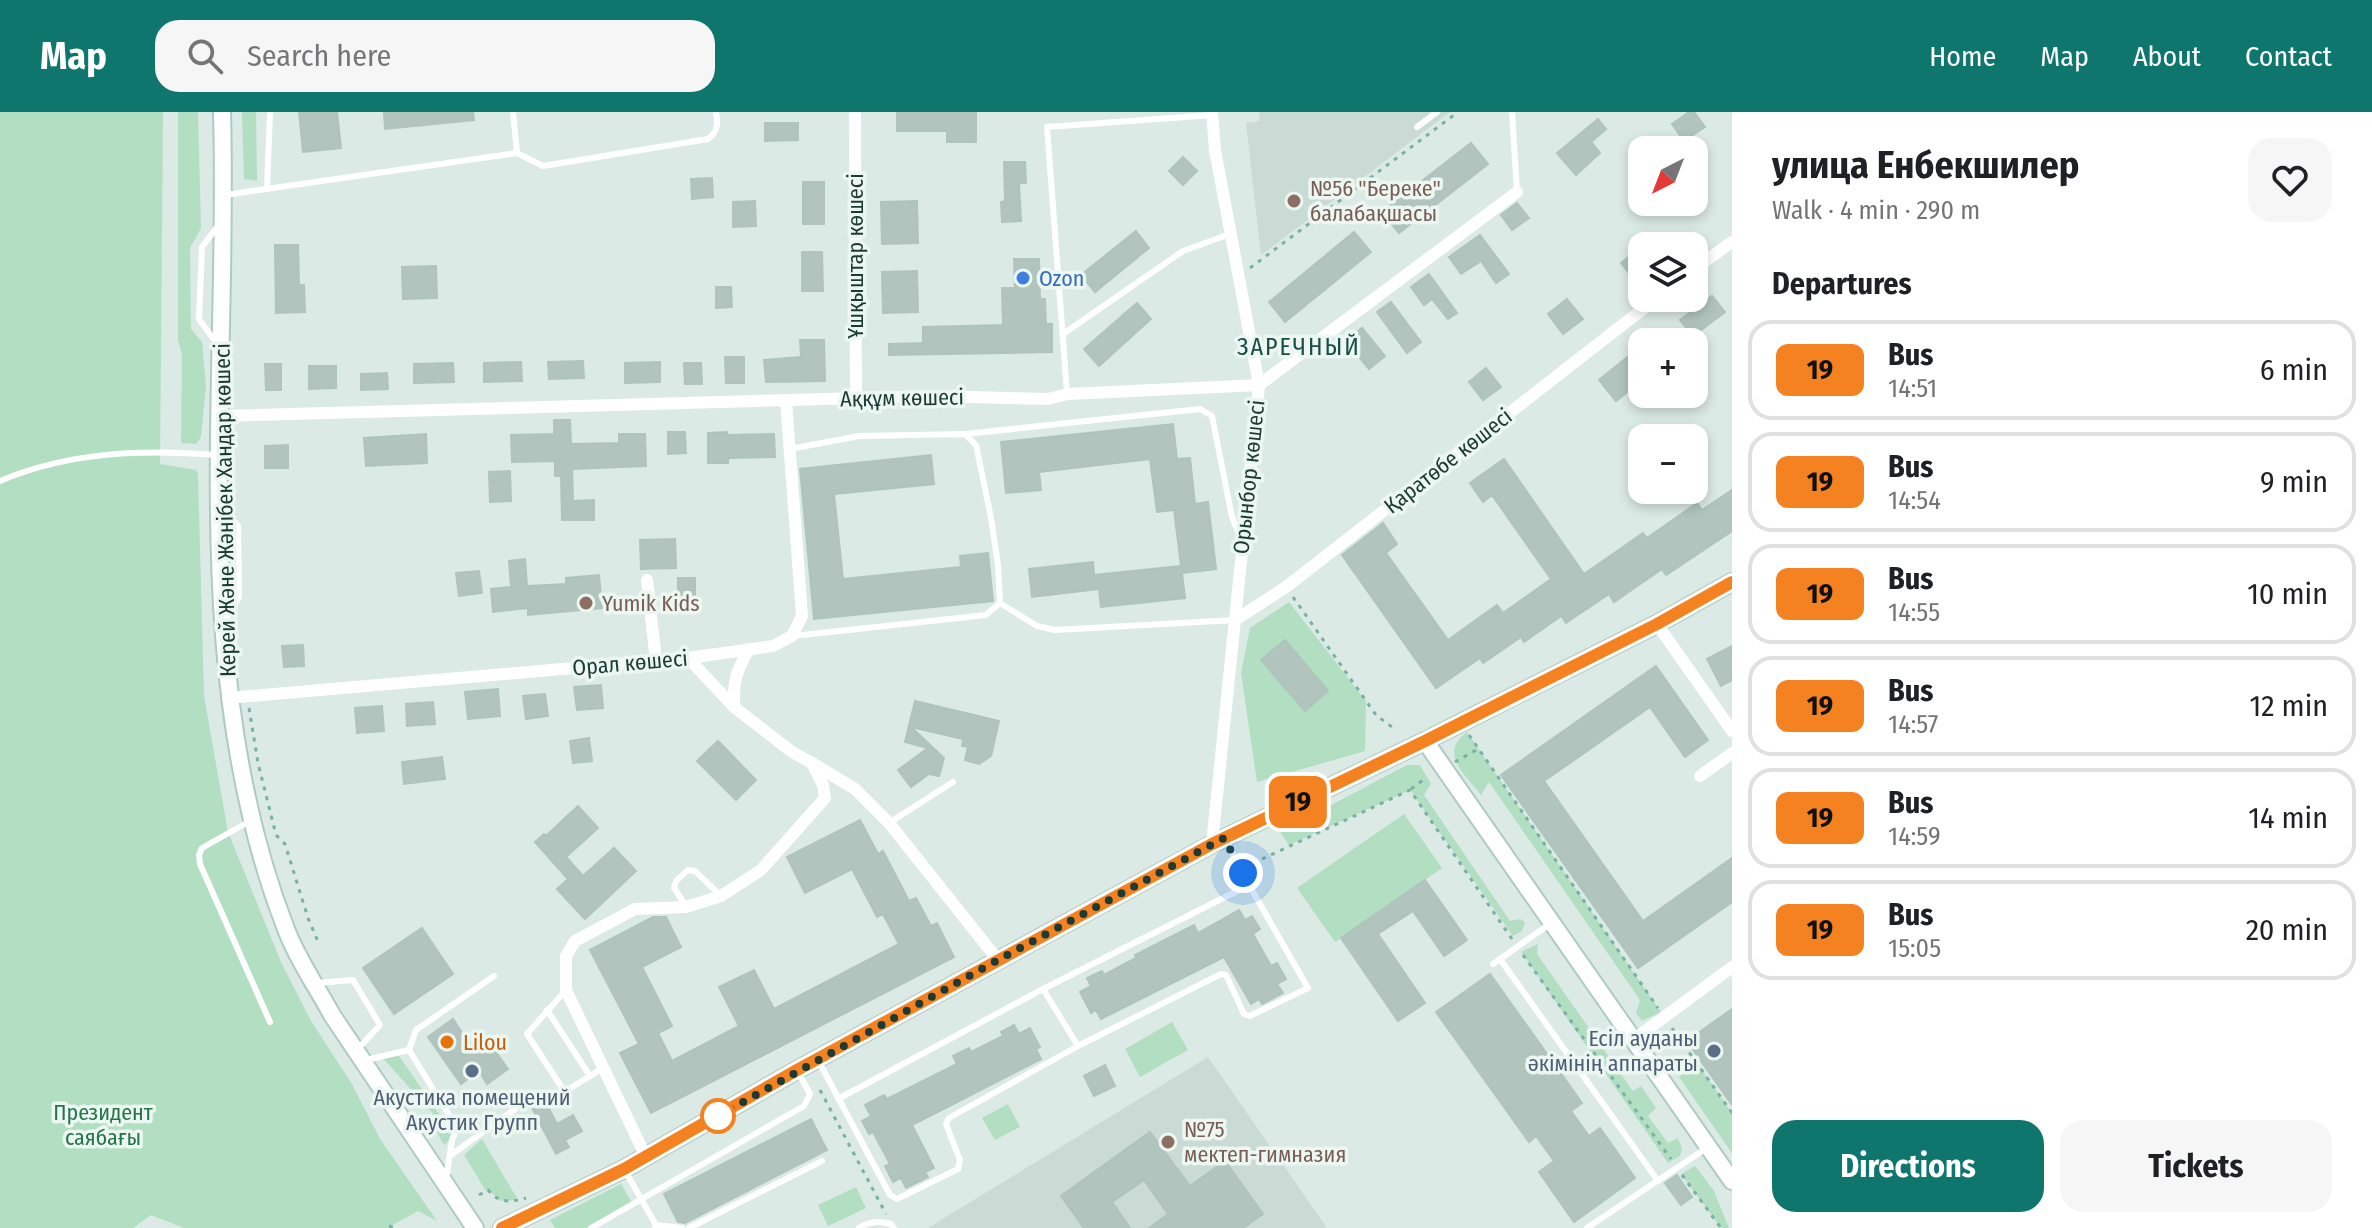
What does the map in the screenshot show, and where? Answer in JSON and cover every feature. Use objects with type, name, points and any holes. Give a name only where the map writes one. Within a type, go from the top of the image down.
[{"type":"street","name":"Керей Және Жәнібек Хандар көшесі","points":[[222,112],[224,217],[220,456],[223,627],[228,698],[250,821],[287,933],[360,1056],[475,1228]]},
{"type":"street","name":"Ұшқыштар көшесі","points":[[855,112],[856,399]]},
{"type":"street","name":"Орынбор көшесі","points":[[1212,114],[1215,150],[1259,385],[1242,541],[1218,841]]},
{"type":"street","points":[[1259,385],[1517,192]]},
{"type":"street","points":[[1708,259],[1732,242]]},
{"type":"street","name":"Қаратөбе көшесі","points":[[1235,620],[1286,587],[1639,312]]},
{"type":"street","name":"Аққұм көшесі","points":[[221,416],[934,396],[1048,399],[1068,394],[1259,385]]},
{"type":"street","points":[[786,400],[802,616],[792,636]]},
{"type":"street","points":[[647,580],[656,661]]},
{"type":"street","points":[[502,1228],[624,1169],[807,1065],[1218,841],[1425,741],[1657,624],[1732,582]]},
{"type":"street","points":[[1657,624],[1732,731]]},
{"type":"street","name":"Орал көшесі","points":[[228,698],[688,658],[773,646],[792,636]]},
{"type":"street","points":[[734,707],[736,671],[749,649]]},
{"type":"street","points":[[688,658],[734,707],[792,752],[855,789],[889,823],[998,960]]},
{"type":"street","points":[[1425,741],[1732,1181]]},
{"type":"street","points":[[1700,776],[1732,753]]},
{"type":"street","points":[[646,1157],[566,990],[566,956],[575,941],[635,909],[686,907],[721,896],[761,870],[825,798],[823,785],[812,763]]},
{"type":"street","points":[[1633,1040],[1732,967]]},
{"type":"lane","points":[[267,189],[270,112]]},
{"type":"lane","points":[[513,112],[517,153]]},
{"type":"lane","points":[[224,195],[517,153],[543,166],[708,139],[718,126],[716,112]]},
{"type":"lane","points":[[1417,127],[1437,112]]},
{"type":"lane","points":[[1512,112],[1517,192]]},
{"type":"lane","points":[[1068,394],[1047,127],[1212,114]]},
{"type":"lane","points":[[222,351],[199,319],[202,247],[224,217]]},
{"type":"lane","points":[[1063,334],[1183,251],[1231,233]]},
{"type":"lane","points":[[1198,388],[1200,409]]},
{"type":"lane","points":[[790,449],[859,436],[965,434],[1200,409],[1212,416],[1232,517],[1242,541]]},
{"type":"lane","points":[[965,434],[976,445],[991,518],[1000,603]]},
{"type":"lane","points":[[0,481],[91,456],[169,451],[220,456]]},
{"type":"lane","points":[[1000,603],[1037,626],[1055,630],[1235,620]]},
{"type":"lane","points":[[792,636],[986,615],[1000,603]]},
{"type":"lane","points":[[889,823],[953,782]]},
{"type":"lane","points":[[250,821],[202,848],[199,855],[200,864],[270,1022]]},
{"type":"lane","points":[[807,1065],[838,1099],[890,1195],[897,1199],[958,1169],[960,1160],[946,1124],[949,1118],[1078,1046],[1221,974],[1226,975],[1244,1014],[1250,1016],[1308,988],[1249,885],[1218,841]]},
{"type":"lane","points":[[686,907],[674,888],[676,881],[688,870],[695,871],[721,896]]},
{"type":"lane","points":[[838,1099],[1043,989],[1249,885]]},
{"type":"lane","points":[[1493,964],[1551,923]]},
{"type":"lane","points":[[1500,959],[1658,1181]]},
{"type":"lane","points":[[409,1050],[416,1030],[494,976]]},
{"type":"lane","points":[[315,983],[353,980],[380,1025],[360,1056]]},
{"type":"lane","points":[[1043,989],[1078,1046]]},
{"type":"lane","points":[[566,990],[527,1034],[562,1088],[569,1089],[603,1068]]},
{"type":"lane","points":[[547,1010],[590,1076]]},
{"type":"lane","points":[[360,1056],[409,1050]]},
{"type":"lane","points":[[409,1050],[457,1128],[445,1183]]},
{"type":"lane","points":[[591,1228],[804,1106],[810,1094],[807,1065]]},
{"type":"lane","points":[[451,1155],[515,1109]]},
{"type":"lane","points":[[1587,1228],[1708,1147]]},
{"type":"lane","points":[[689,1228],[822,1161]]},
{"type":"lane","points":[[624,1169],[655,1226],[682,1228]]},
{"type":"lane","points":[[859,1228],[867,1222],[879,1221],[893,1226]]},
{"type":"path","points":[[1246,271],[1458,112]]},
{"type":"path","points":[[1286,587],[1376,715],[1396,730]]},
{"type":"path","points":[[247,696],[258,763],[276,835],[285,844],[319,944]]},
{"type":"path","points":[[1460,723],[1732,1113]]},
{"type":"path","points":[[1455,762],[1478,749]]},
{"type":"path","points":[[1410,790],[1427,777]]},
{"type":"path","points":[[807,1065],[893,1226]]},
{"type":"path","points":[[479,1195],[488,1190],[501,1201],[526,1198]]},
{"type":"path","points":[[389,1226],[396,1228]]},
{"type":"shaded area","name":"№56 \"Береке\" балабақшасы","points":[[1259,112],[1450,112],[1261,255],[1246,123],[1260,121]]},
{"type":"shaded area","name":"№75 мектеп-гимназия","points":[[1208,1057],[1327,1228],[928,1228]]},
{"type":"green space","name":"Президент саябағы","points":[[0,112],[163,112],[160,464],[196,470],[198,474],[204,696],[228,832],[281,962],[311,1021],[352,1084],[380,1139],[437,1221],[418,1211],[387,1228],[184,1228],[151,1215],[133,1228],[0,1228]]},
{"type":"green space","points":[[178,112],[198,112],[201,228],[190,248],[191,329],[202,342],[206,385],[201,437],[196,444],[181,443]]},
{"type":"green space","points":[[242,112],[256,112],[257,181],[244,179]]},
{"type":"green space","points":[[1289,602],[1366,701],[1365,751],[1257,782],[1241,673],[1250,628]]},
{"type":"green space","points":[[1467,732],[1661,1012],[1642,1021],[1636,1013],[1640,1000],[1489,782],[1481,795],[1462,772],[1454,756],[1455,748]]},
{"type":"green space","points":[[1407,765],[1420,765],[1431,784],[1424,795],[1510,921],[1520,919],[1525,922],[1522,931],[1513,936],[1410,790],[1289,845],[1280,832]]},
{"type":"green space","points":[[1404,814],[1442,868],[1335,942],[1297,888]]},
{"type":"green space","points":[[1538,944],[1537,954],[1633,1091],[1641,1086],[1656,1108],[1648,1116],[1668,1143],[1678,1138],[1682,1149],[1680,1156],[1668,1163],[1521,952]]},
{"type":"green space","points":[[1172,1022],[1188,1050],[1140,1077],[1125,1049]]},
{"type":"green space","points":[[397,1053],[454,1136],[444,1145],[433,1125],[437,1118],[381,1056]]},
{"type":"green space","points":[[1697,1063],[1732,1113],[1732,1153],[1679,1077]]},
{"type":"green space","points":[[1008,1104],[1020,1127],[995,1140],[982,1118]]},
{"type":"green space","points":[[482,1139],[518,1200],[501,1201],[486,1191],[464,1155]]},
{"type":"green space","points":[[1695,1166],[1714,1191],[1729,1228],[1721,1228],[1681,1174]]},
{"type":"green space","points":[[621,1184],[632,1203],[591,1228],[555,1228],[550,1220]]},
{"type":"green space","points":[[856,1187],[866,1208],[828,1226],[818,1205]]},
{"type":"building","points":[[299,112],[337,112],[341,148],[303,152]]},
{"type":"building","points":[[384,112],[473,112],[474,120],[385,129]]},
{"type":"building","points":[[897,112],[976,112],[976,142],[947,142],[947,131],[897,131]]},
{"type":"building","points":[[1694,112],[1705,127],[1692,136],[1680,136],[1672,124]]},
{"type":"building","points":[[1598,119],[1606,129],[1591,142],[1600,153],[1576,175],[1557,153]]},
{"type":"building","points":[[765,123],[798,123],[798,140],[765,141]]},
{"type":"building","points":[[1471,143],[1488,164],[1399,233],[1382,212]]},
{"type":"building","points":[[1183,157],[1197,171],[1183,185],[1169,171]]},
{"type":"building","points":[[1004,162],[1025,162],[1026,183],[1019,183],[1021,221],[1002,222]]},
{"type":"building","points":[[712,178],[713,197],[692,199],[691,179]]},
{"type":"building","points":[[803,182],[824,182],[824,224],[803,224]]},
{"type":"building","points":[[755,201],[756,226],[733,227],[733,202]]},
{"type":"building","points":[[917,201],[918,243],[882,244],[881,202]]},
{"type":"building","points":[[1517,203],[1529,218],[1512,230],[1501,215]]},
{"type":"building","points":[[1136,231],[1149,248],[1095,292],[1081,275]]},
{"type":"building","points":[[1354,232],[1371,252],[1285,322],[1269,302]]},
{"type":"building","points":[[1480,235],[1509,274],[1496,283],[1481,261],[1461,274],[1449,257]]},
{"type":"building","points":[[275,245],[298,245],[299,285],[304,285],[305,312],[276,313]]},
{"type":"building","points":[[802,252],[822,252],[823,291],[802,291]]},
{"type":"building","points":[[1628,257],[1628,272],[1621,263]]},
{"type":"building","points":[[1014,259],[1039,259],[1040,299],[1045,299],[1046,324],[1052,324],[1052,352],[889,355],[889,344],[923,343],[923,327],[1003,325],[1002,288],[1015,288]]},
{"type":"building","points":[[436,266],[437,298],[403,299],[402,267]]},
{"type":"building","points":[[917,271],[918,312],[883,313],[882,272]]},
{"type":"building","points":[[1429,274],[1457,313],[1448,319],[1432,299],[1424,305],[1411,287]]},
{"type":"building","points":[[716,287],[731,287],[732,307],[716,308]]},
{"type":"building","points":[[1712,296],[1725,312],[1704,328],[1686,328],[1680,320],[1691,312],[1708,312],[1708,299]]},
{"type":"building","points":[[1567,299],[1583,319],[1563,334],[1548,314]]},
{"type":"building","points":[[1391,302],[1421,342],[1407,353],[1377,312]]},
{"type":"building","points":[[1137,303],[1151,319],[1099,366],[1084,349]]},
{"type":"building","points":[[1362,328],[1385,356],[1369,369],[1346,341]]},
{"type":"building","points":[[800,340],[824,340],[825,381],[766,382],[764,360],[801,357]]},
{"type":"building","points":[[725,357],[744,357],[744,383],[726,383]]},
{"type":"building","points":[[1628,357],[1628,391],[1616,401],[1599,380]]},
{"type":"building","points":[[583,361],[584,378],[549,379],[548,362]]},
{"type":"building","points":[[521,362],[522,381],[484,382],[484,363]]},
{"type":"building","points":[[660,362],[660,382],[625,383],[625,363]]},
{"type":"building","points":[[453,363],[454,382],[414,383],[414,364]]},
{"type":"building","points":[[684,363],[701,363],[702,384],[685,384]]},
{"type":"building","points":[[265,364],[281,364],[281,390],[266,390]]},
{"type":"building","points":[[309,366],[336,366],[336,388],[309,389]]},
{"type":"building","points":[[1486,368],[1501,387],[1483,400],[1469,382]]},
{"type":"building","points":[[387,373],[388,389],[361,390],[361,374]]},
{"type":"building","points":[[554,420],[570,420],[571,444],[619,443],[619,434],[645,434],[646,466],[572,469],[573,501],[594,500],[594,520],[562,520],[561,476],[555,476],[555,461],[512,462],[511,435],[554,434]]},
{"type":"building","points":[[1173,424],[1177,459],[1190,458],[1195,504],[1208,502],[1216,569],[1182,573],[1185,598],[1101,607],[1099,589],[1032,597],[1029,569],[1093,562],[1094,575],[1181,566],[1174,510],[1157,512],[1150,459],[1039,472],[1041,490],[1006,493],[1001,442]]},
{"type":"building","points":[[668,432],[685,432],[686,453],[668,454]]},
{"type":"building","points":[[727,432],[727,435],[774,434],[775,457],[728,458],[728,463],[708,463],[708,433]]},
{"type":"building","points":[[426,434],[427,463],[366,466],[364,438]]},
{"type":"building","points":[[288,445],[288,468],[265,468],[265,446]]},
{"type":"building","points":[[931,455],[934,484],[834,494],[843,579],[961,567],[960,556],[988,553],[993,601],[814,619],[800,469]]},
{"type":"building","points":[[1504,459],[1584,574],[1643,533],[1647,538],[1696,504],[1702,510],[1732,490],[1732,531],[1666,575],[1662,569],[1614,602],[1609,594],[1566,623],[1561,616],[1524,642],[1521,637],[1483,663],[1480,658],[1436,688],[1342,555],[1383,523],[1397,544],[1386,553],[1448,640],[1497,605],[1503,613],[1551,579],[1492,495],[1483,502],[1470,483]]},
{"type":"building","points":[[510,471],[511,501],[490,502],[489,472]]},
{"type":"building","points":[[675,539],[676,568],[641,569],[640,540]]},
{"type":"building","points":[[525,559],[527,586],[566,584],[566,578],[599,575],[602,608],[528,615],[528,608],[493,612],[491,589],[511,587],[509,561]]},
{"type":"building","points":[[479,571],[482,593],[459,596],[456,573]]},
{"type":"building","points":[[678,578],[695,578],[695,599],[678,600]]},
{"type":"building","points":[[1285,640],[1328,691],[1305,711],[1261,660]]},
{"type":"building","points":[[303,645],[304,666],[284,667],[282,646]]},
{"type":"building","points":[[1732,646],[1732,680],[1721,686],[1707,659]]},
{"type":"building","points":[[1656,666],[1708,740],[1685,757],[1650,707],[1544,781],[1643,921],[1732,858],[1732,902],[1638,968],[1501,775]]},
{"type":"building","points":[[601,685],[603,708],[577,710],[574,687]]},
{"type":"building","points":[[498,689],[500,716],[468,719],[465,692]]},
{"type":"building","points":[[545,694],[548,716],[526,719],[523,696]]},
{"type":"building","points":[[915,701],[999,721],[991,756],[979,764],[965,760],[968,747],[962,746],[963,739],[911,727],[944,758],[939,776],[929,774],[911,787],[898,770],[928,748],[905,742]]},
{"type":"building","points":[[433,702],[435,724],[407,726],[406,704]]},
{"type":"building","points":[[382,706],[384,731],[357,733],[355,708]]},
{"type":"building","points":[[589,738],[592,761],[573,763],[570,741]]},
{"type":"building","points":[[718,741],[756,780],[736,800],[697,761]]},
{"type":"building","points":[[442,757],[445,779],[404,784],[402,762]]},
{"type":"building","points":[[578,806],[598,828],[566,857],[583,876],[614,848],[636,871],[585,919],[557,889],[568,879],[535,842],[544,834],[546,836]]},
{"type":"building","points":[[860,820],[878,854],[883,851],[909,901],[916,898],[931,926],[937,923],[954,957],[651,1113],[620,1053],[639,1044],[590,950],[653,917],[666,917],[681,947],[642,967],[672,1026],[658,1033],[672,1061],[739,1026],[719,987],[754,970],[774,1009],[899,944],[883,914],[877,917],[852,869],[805,893],[787,857]]},
{"type":"building","points":[[1425,880],[1467,940],[1444,956],[1413,911],[1378,934],[1425,1003],[1398,1021],[1341,938]]},
{"type":"building","points":[[1239,910],[1245,920],[1252,916],[1260,929],[1253,934],[1271,966],[1277,963],[1286,979],[1277,984],[1283,993],[1262,1004],[1259,999],[1251,1004],[1224,957],[1101,1019],[1096,1010],[1091,1013],[1080,992],[1091,986],[1087,978],[1102,971],[1104,975],[1136,958],[1135,955],[1194,925],[1198,933]]},
{"type":"building","points":[[422,928],[453,974],[394,1014],[363,968]]},
{"type":"building","points":[[1490,974],[1582,1103],[1571,1111],[1589,1136],[1600,1128],[1635,1178],[1574,1222],[1539,1172],[1554,1161],[1536,1136],[1529,1142],[1436,1012]]},
{"type":"building","points":[[1732,1009],[1732,1105],[1687,1041]]},
{"type":"building","points":[[453,1019],[469,1043],[483,1034],[508,1069],[487,1084],[479,1071],[461,1084],[428,1037]]},
{"type":"building","points":[[1014,1025],[1019,1034],[1030,1028],[1040,1047],[1036,1049],[1041,1059],[912,1125],[934,1168],[925,1172],[928,1177],[906,1188],[901,1178],[893,1182],[885,1166],[890,1164],[873,1132],[869,1134],[862,1121],[871,1116],[865,1105],[884,1095],[887,1099],[957,1064],[953,1056],[969,1048],[971,1052],[1003,1036],[1001,1032]]},
{"type":"building","points":[[1105,1065],[1115,1086],[1094,1096],[1084,1076]]},
{"type":"building","points":[[544,1099],[557,1124],[573,1115],[582,1131],[565,1140],[569,1147],[556,1154],[531,1106]]},
{"type":"building","points":[[811,1119],[827,1150],[685,1223],[678,1222],[664,1194]]},
{"type":"building","points":[[1150,1132],[1190,1186],[1225,1161],[1263,1214],[1243,1228],[1149,1228],[1168,1214],[1144,1180],[1112,1202],[1130,1228],[1084,1228],[1061,1196]]},
{"type":"building","points":[[1677,1175],[1692,1197],[1681,1205],[1665,1183]]},
{"type":"bus line","name":"19","points":[[502,1228],[624,1169],[797,1070],[1212,844],[1425,741],[1657,624],[1732,582]]},
{"type":"place","name":"№56 \"Береке\" балабақшасы","points":[[1294,201]]},
{"type":"place","name":"Ozon","points":[[1023,278]]},
{"type":"place","name":"Yumik Kids","points":[[586,603]]},
{"type":"place","name":"Lilou","points":[[447,1042]]},
{"type":"place","name":"Есіл ауданы әкімінің аппараты","points":[[1714,1051]]},
{"type":"place","name":"Акустика помещений Акустик Групп","points":[[472,1071]]},
{"type":"place","name":"№75 мектеп-гимназия","points":[[1168,1142]]},
{"type":"district","name":"ЗАРЕЧНЫЙ","points":[[1299,347]]},
{"type":"route","points":[[718,1116],[1224,838],[1243,873]]}]
